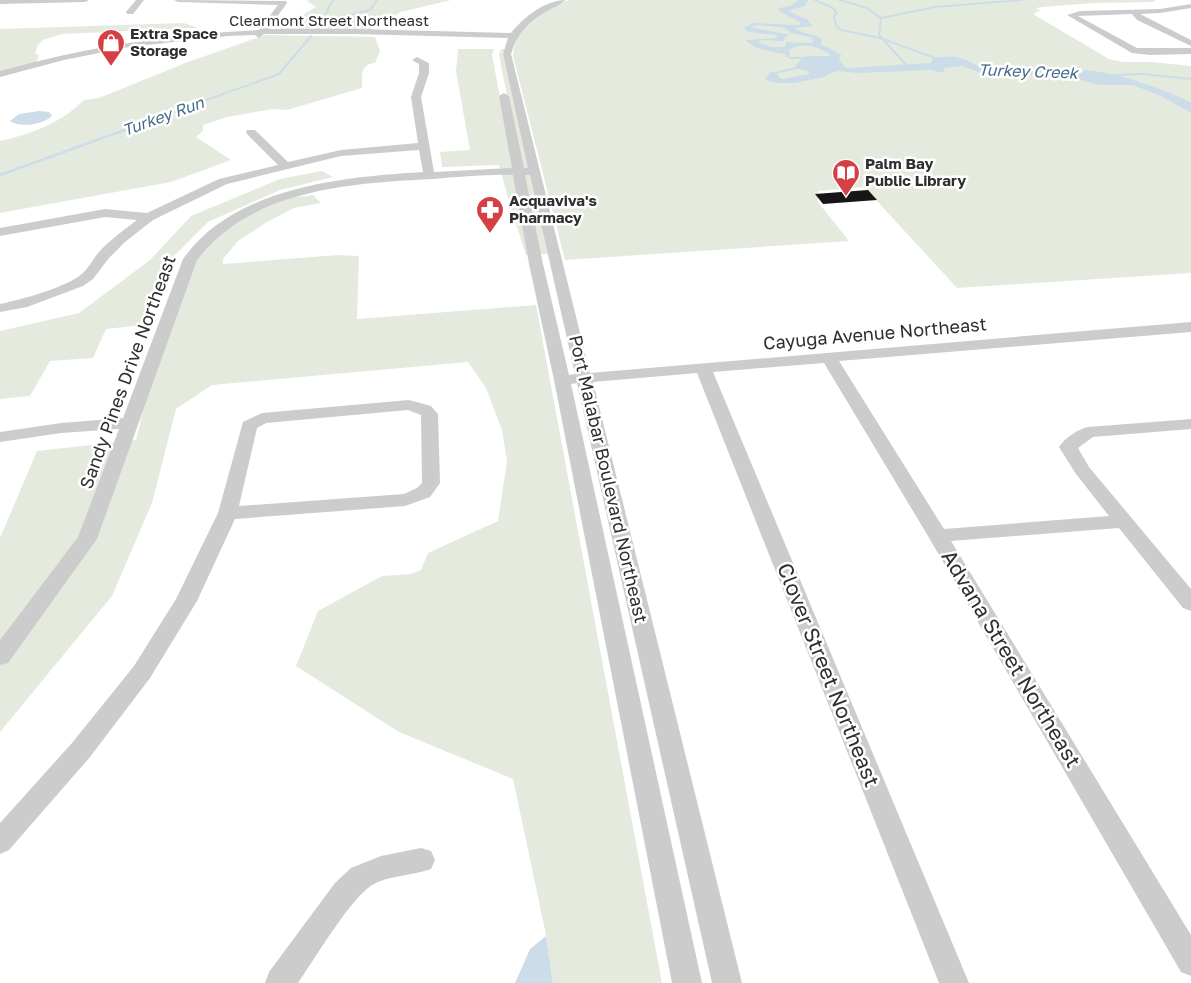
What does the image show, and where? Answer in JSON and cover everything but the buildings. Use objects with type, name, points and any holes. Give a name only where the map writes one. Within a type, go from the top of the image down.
[{"type":"street","points":[[62,7],[68,0]]},
{"type":"street","points":[[0,2],[86,0]]},
{"type":"street","points":[[130,12],[140,0]]},
{"type":"street","points":[[178,0],[282,2],[282,6],[260,33]]},
{"type":"street","points":[[496,54],[515,21],[546,4],[562,0]]},
{"type":"street","points":[[506,38],[546,4]]},
{"type":"street","points":[[1191,6],[1133,12],[1080,13],[1071,16],[1135,51],[1191,51]]},
{"type":"street","points":[[1182,8],[1191,10]]},
{"type":"street","points":[[1133,12],[1140,18],[1191,43]]},
{"type":"street","points":[[515,21],[525,22]]},
{"type":"street","name":"Clearmont Street Northeast","points":[[0,78],[58,62],[128,48],[178,40],[260,33]]},
{"type":"street","name":"Clearmont Street Northeast","points":[[0,74],[46,61],[108,48],[182,37],[260,33],[506,38]]},
{"type":"street","name":"Port Malabar Boulevard Northeast","points":[[506,38],[527,172],[573,379],[727,983]]},
{"type":"street","points":[[417,60],[424,63],[424,73],[416,97],[429,175]]},
{"type":"street","name":"Port Malabar Boulevard Northeast","points":[[502,85],[527,172]]},
{"type":"street","points":[[251,132],[286,166]]},
{"type":"street","points":[[0,308],[22,304],[78,282],[88,276],[104,255],[120,239],[149,217],[223,181],[341,153],[424,146]]},
{"type":"street","name":"Sandy Pines Drive Northeast","points":[[0,657],[87,538],[190,259],[204,241],[224,225],[270,201],[304,191],[364,179],[429,175],[470,178],[527,172]]},
{"type":"street","points":[[0,232],[105,213],[149,217]]},
{"type":"street","name":"Cayuga Avenue Northeast","points":[[573,379],[1191,327]]},
{"type":"street","name":"Advana Street Northeast","points":[[828,358],[938,536],[1191,962]]},
{"type":"street","name":"Clover Street Northeast","points":[[703,368],[954,983]]},
{"type":"street","name":"Port Malabar Boulevard Northeast","points":[[573,379],[687,983]]},
{"type":"street","points":[[0,842],[81,750],[142,672],[186,602],[228,513],[247,430],[255,421],[262,418],[409,406],[425,410],[429,414],[431,483],[424,492],[405,500],[228,513]]},
{"type":"street","points":[[1191,424],[1088,432],[1068,447],[1082,470],[1122,521],[1191,603]]},
{"type":"street","points":[[0,437],[27,434],[55,441],[74,433],[127,430]]},
{"type":"street","points":[[938,536],[1122,521]]},
{"type":"street","points":[[280,983],[345,892],[361,877],[381,868],[421,860]]},
{"type":"shaded area","points":[[451,0],[401,12],[373,28],[374,32],[275,31],[316,7],[307,1]]},
{"type":"shaded area","points":[[569,0],[1156,0],[1153,2],[1093,3],[1043,7],[1036,8],[1040,11],[1033,14],[1109,59],[1123,62],[1151,62],[1191,66],[1191,102],[1138,81],[1191,113],[1191,273],[957,288],[864,187],[818,191],[818,202],[849,241],[565,260],[513,56],[519,36],[532,21],[550,9]]},
{"type":"shaded area","points":[[184,23],[198,28],[62,34],[43,40],[38,45],[35,53],[39,56],[36,63],[0,73],[0,29]]},
{"type":"shaded area","points":[[265,35],[375,37],[380,51],[375,63],[364,68],[362,88],[287,110],[273,109],[227,117],[203,125],[203,131],[196,137],[231,160],[171,182],[0,213],[0,141],[45,127],[66,115],[84,100],[99,98],[188,62]]},
{"type":"shaded area","points":[[458,49],[494,49],[492,55],[530,255],[526,255],[499,165],[442,167],[440,152],[470,150],[456,71]]},
{"type":"shaded area","points":[[501,49],[505,49],[503,54],[548,254],[540,254],[503,76],[499,54]]},
{"type":"shaded area","points":[[322,171],[333,177],[280,190],[208,222],[169,261],[143,325],[106,329],[93,358],[50,361],[30,396],[0,399],[0,331],[79,313],[150,260],[191,216],[280,179]]},
{"type":"shaded area","points":[[313,195],[321,203],[294,208],[267,222],[238,241],[223,259],[223,264],[338,255],[359,256],[357,319],[536,305],[662,983],[553,983],[545,930],[513,779],[399,732],[296,666],[318,611],[382,576],[411,574],[421,570],[428,553],[498,521],[507,461],[502,430],[486,388],[468,362],[212,385],[176,409],[152,503],[112,596],[0,732],[0,538],[37,451],[136,440],[148,389],[190,259],[240,218],[290,198]]},
{"type":"water","points":[[799,0],[808,0],[805,6],[788,11],[808,20],[812,26],[795,28],[822,39],[821,44],[842,55],[839,60],[846,68],[931,63],[933,58],[950,56],[989,69],[1000,70],[1032,67],[1082,73],[1084,70],[1112,74],[1165,91],[1191,102],[1191,113],[1163,97],[1133,85],[1099,85],[1074,78],[1053,75],[1003,77],[990,73],[985,74],[961,66],[943,68],[945,72],[932,70],[858,73],[839,71],[825,77],[794,83],[776,83],[765,80],[770,72],[774,72],[782,79],[809,74],[809,71],[794,68],[801,59],[807,56],[831,56],[810,46],[794,47],[789,50],[790,55],[773,52],[755,47],[745,40],[778,38],[776,35],[748,32],[744,28],[753,23],[799,25],[801,23],[779,11],[779,8],[790,6]],"holes":[[[759,25],[785,28],[791,33],[810,37],[814,41],[811,43],[786,42],[785,47],[771,47],[758,42],[761,40],[784,41],[785,37],[790,35],[749,27]]]},
{"type":"water","points":[[39,111],[49,112],[52,116],[43,122],[25,125],[10,121],[19,114]]},
{"type":"water","points":[[546,936],[553,983],[515,983],[530,949]]},
{"type":"waterway","name":"Turkey Run","points":[[318,31],[334,0]]},
{"type":"waterway","points":[[324,21],[370,10],[377,0]]},
{"type":"waterway","points":[[815,0],[833,8],[837,13],[834,16],[836,25],[841,30],[883,39]]},
{"type":"waterway","points":[[840,0],[867,8],[881,18]]},
{"type":"waterway","points":[[881,18],[935,7],[1022,0]]},
{"type":"waterway","points":[[881,18],[879,35],[883,39]]},
{"type":"waterway","name":"Turkey Run","points":[[187,107],[279,74],[311,36]]},
{"type":"waterway","points":[[883,39],[938,59]]},
{"type":"waterway","points":[[883,39],[909,68]]},
{"type":"waterway","name":"Turkey Creek","points":[[784,52],[790,58],[806,58]]},
{"type":"waterway","name":"Turkey Creek","points":[[772,76],[778,72],[802,67]]},
{"type":"waterway","points":[[1114,75],[1142,74],[1191,79]]},
{"type":"waterway","name":"Turkey Run","points":[[0,175],[191,106]]},
{"type":"place","name":"Extra Space Storage","points":[[111,67]]},
{"type":"place","name":"Palm Bay Public Library","points":[[846,197]]},
{"type":"place","name":"Acquaviva's Pharmacy","points":[[490,234]]}]
